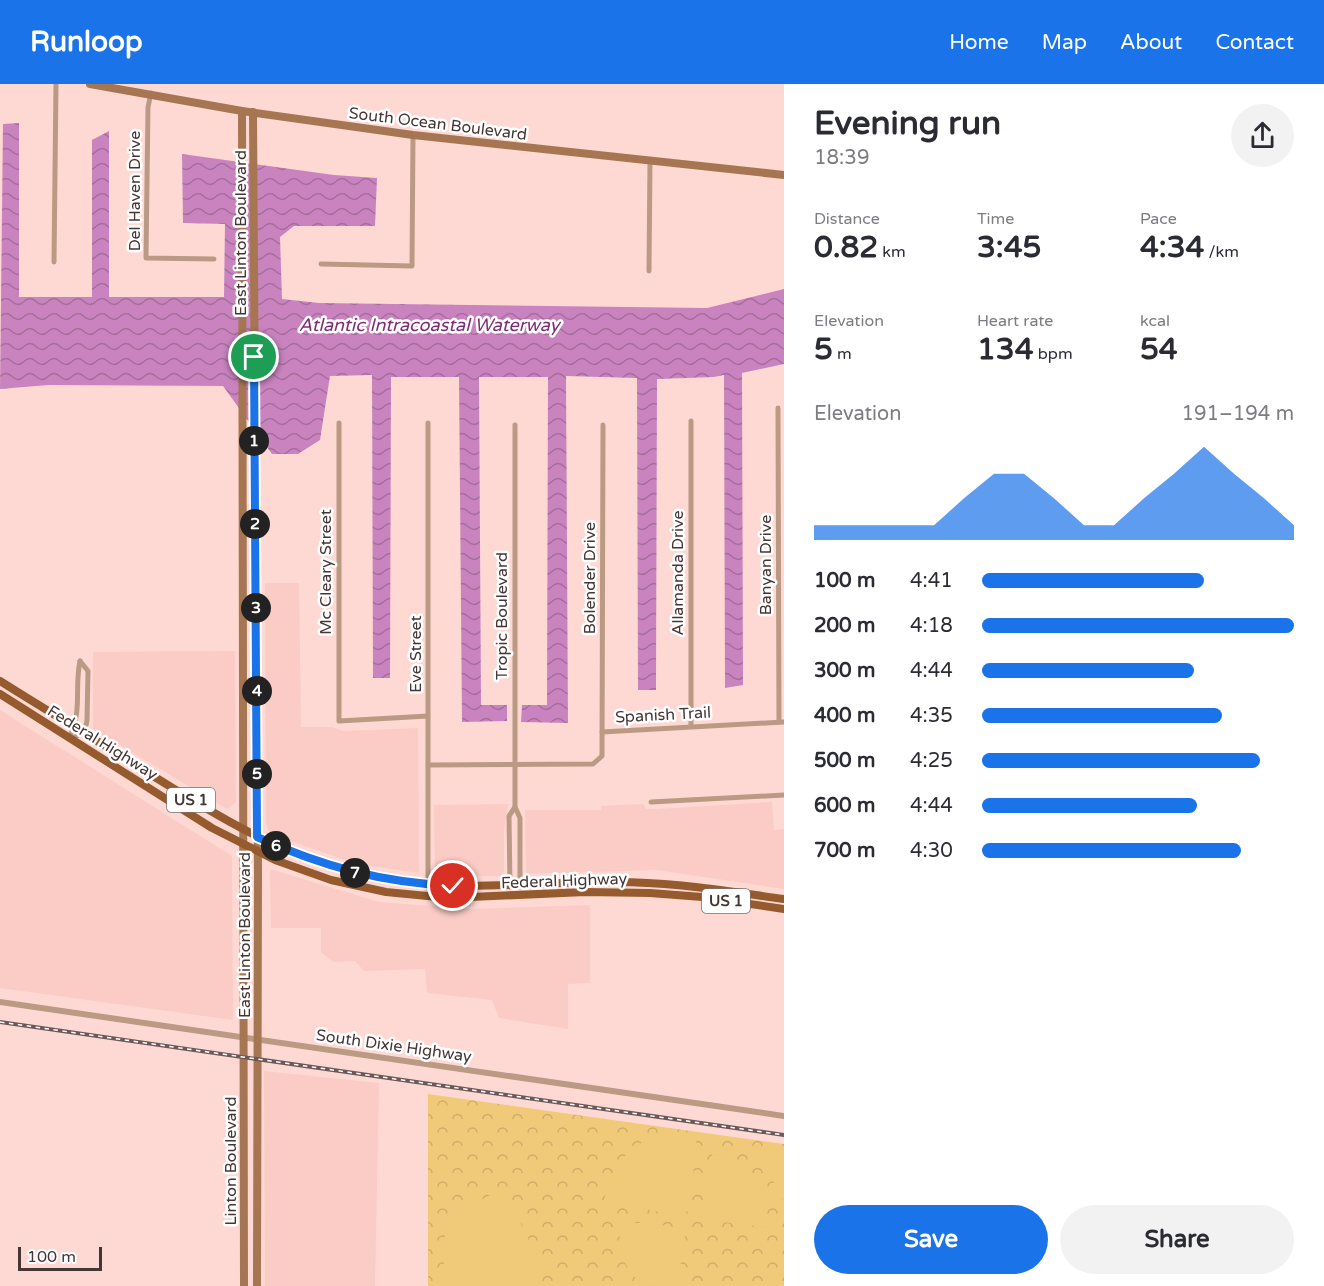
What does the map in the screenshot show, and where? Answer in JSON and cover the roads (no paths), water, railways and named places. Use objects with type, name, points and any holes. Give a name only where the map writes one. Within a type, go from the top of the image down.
[{"type":"main road","name":"South Ocean Boulevard","points":[[90,84],[151,93],[242,111],[412,135],[784,175]]},
{"type":"main road","name":"East Linton Boulevard","points":[[242,111],[244,1036]]},
{"type":"main road","name":"East Linton Boulevard","points":[[253,112],[258,852],[257,1038]]},
{"type":"main road","points":[[243,642],[257,642]]},
{"type":"main road","name":"Federal Highway","points":[[0,681],[227,822],[296,854],[336,868],[428,885],[650,883],[685,885],[784,899]]},
{"type":"main road","name":"Federal Highway","points":[[0,694],[244,846],[331,880],[386,892],[448,898],[639,892],[702,897],[784,909]]},
{"type":"main road","points":[[639,892],[650,883]]},
{"type":"main road","points":[[244,948],[257,961]]},
{"type":"main road","name":"Linton Boulevard","points":[[244,1036],[244,1286]]},
{"type":"main road","name":"Linton Boulevard","points":[[257,1038],[257,1286]]},
{"type":"main road","points":[[244,1159],[251,1176],[257,1182]]},
{"type":"main road","points":[[244,1177],[257,1199]]},
{"type":"street","points":[[54,262],[56,84]]},
{"type":"street","name":"Del Haven Drive","points":[[151,93],[148,107],[146,258],[214,259]]},
{"type":"street","points":[[321,264],[412,266],[412,135]]},
{"type":"street","points":[[649,271],[650,161]]},
{"type":"street","name":"Banyan Drive","points":[[778,408],[781,722]]},
{"type":"street","name":"Allamanda Drive","points":[[690,421],[691,726]]},
{"type":"street","name":"Mc Cleary Street","points":[[339,423],[339,721],[428,716]]},
{"type":"street","name":"Eve Street","points":[[428,423],[428,885]]},
{"type":"street","name":"Tropic Boulevard","points":[[515,425],[515,807],[520,818],[520,895]]},
{"type":"street","name":"Bolender Drive","points":[[602,732],[603,425]]},
{"type":"street","points":[[81,661],[87,671],[87,721],[84,733],[69,739],[75,727],[78,711],[78,670],[81,661]]},
{"type":"street","name":"Spanish Trail","points":[[428,765],[593,764],[602,756],[602,732],[781,722]]},
{"type":"street","points":[[651,802],[784,795]]},
{"type":"street","name":"Tropic Boulevard","points":[[510,896],[509,816],[515,807]]},
{"type":"street","name":"South Dixie Highway","points":[[0,1002],[784,1116]]},
{"type":"water","name":"Atlantic Intracoastal Waterway","points":[[19,123],[19,297],[92,297],[92,140],[109,131],[109,297],[224,297],[225,224],[183,223],[182,154],[334,175],[377,178],[375,226],[294,226],[280,237],[282,299],[319,303],[707,308],[784,289],[784,364],[742,373],[743,685],[725,688],[724,375],[657,379],[656,690],[638,690],[637,378],[566,376],[568,723],[521,722],[522,705],[547,705],[548,377],[479,377],[481,705],[507,705],[507,721],[462,722],[459,377],[391,377],[390,678],[373,678],[372,375],[330,376],[320,440],[298,454],[272,454],[223,386],[48,385],[0,389],[3,124]]},
{"type":"railway","points":[[0,1022],[784,1135]]}]
